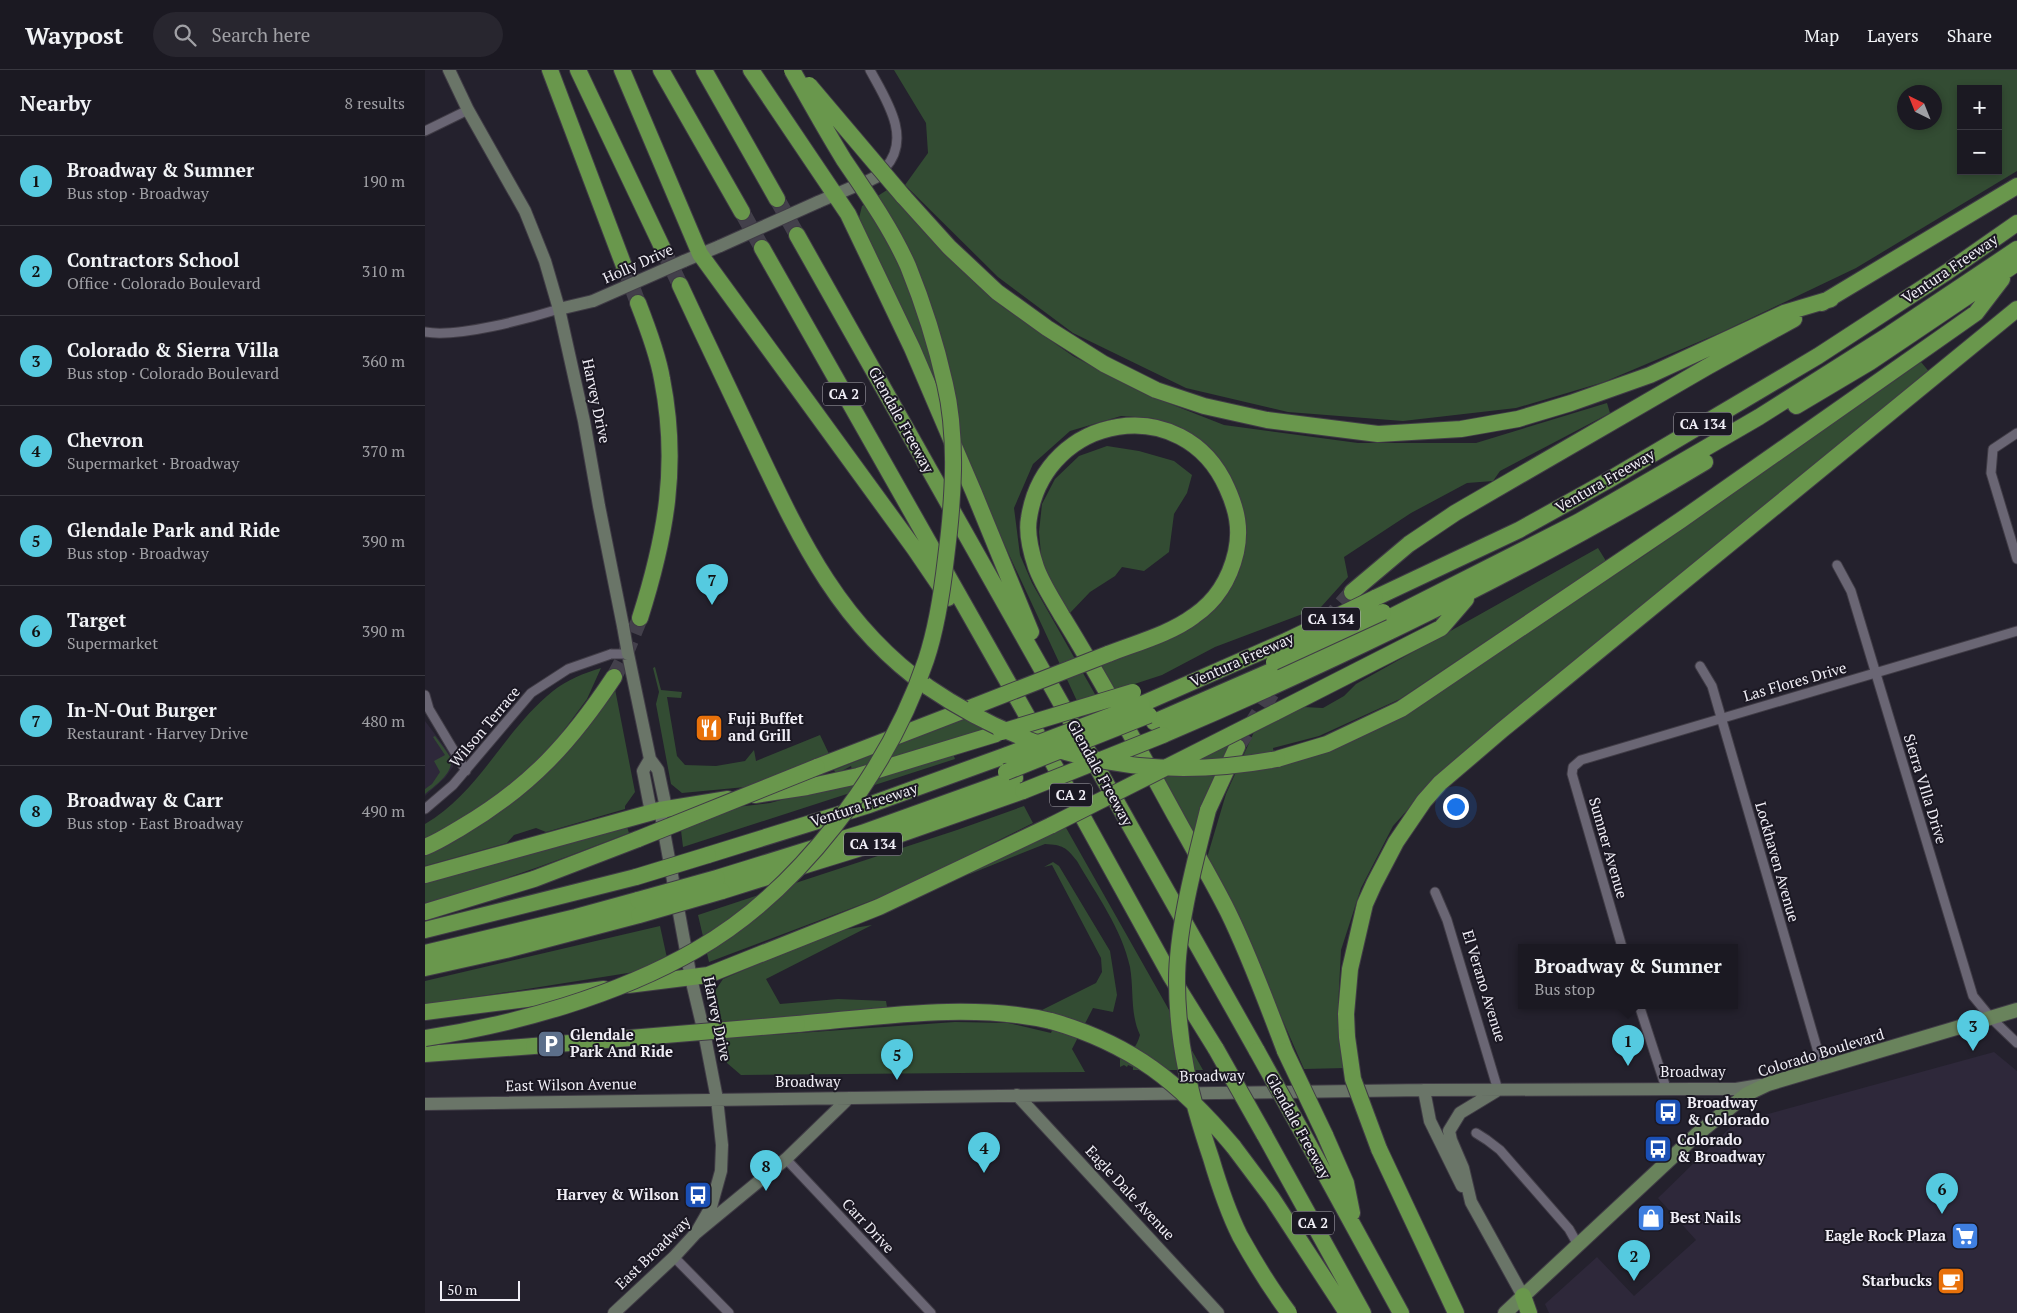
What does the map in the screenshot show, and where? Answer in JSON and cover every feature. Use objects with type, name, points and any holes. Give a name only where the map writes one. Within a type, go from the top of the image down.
[{"type":"highway","points":[[550,70],[624,266]]},
{"type":"highway","points":[[579,70],[663,249]]},
{"type":"highway","points":[[622,70],[700,254],[914,548],[1026,714]]},
{"type":"highway","points":[[661,70],[742,212]]},
{"type":"highway","points":[[704,70],[777,199]]},
{"type":"highway","points":[[751,70],[848,214],[911,348],[978,503],[1057,697]]},
{"type":"highway","points":[[425,1038],[465,1032],[531,1016],[640,978],[697,950],[742,919],[777,890],[859,793],[904,714],[926,660],[941,601],[950,533],[953,472],[946,386],[925,315],[907,266],[881,214],[843,157],[792,70]]},
{"type":"highway","points":[[797,70],[949,248],[997,292],[1047,328],[1104,364],[1156,390],[1205,406],[1267,420],[1378,434],[1461,429],[1519,419],[1650,375],[1784,313],[1831,298]]},
{"type":"highway","points":[[1353,592],[1409,544],[1455,513],[1707,367],[1831,298],[2017,186]]},
{"type":"highway","name":"Ventura Freeway","points":[[425,930],[638,896],[864,847],[1015,780],[1148,714],[1172,692],[1288,640],[1379,605],[1519,530],[1607,481],[1826,351],[1947,272],[2017,223]]},
{"type":"highway","name":"Glendale Freeway","points":[[797,235],[1257,1051],[1401,1313]]},
{"type":"highway","points":[[425,944],[717,880],[863,822],[1015,780],[1148,714],[1274,662],[1379,605],[1488,559],[1712,434],[1812,374],[2017,237]]},
{"type":"highway","name":"CA 2","points":[[762,248],[1026,714],[1171,975],[1264,1134],[1363,1313]]},
{"type":"highway","points":[[425,875],[660,810],[807,787],[858,776],[996,734],[1148,714],[1370,628],[1578,522],[1759,417],[1890,334],[2017,249]]},
{"type":"highway","points":[[680,285],[781,502],[823,578],[854,618],[895,660],[928,687],[976,717],[1015,736],[1053,750],[1103,762],[1156,768],[1196,769],[1277,759],[1327,744],[1401,708],[1681,520],[1976,313],[2014,265]]},
{"type":"highway","name":"Ventura Freeway","points":[[425,968],[506,950],[638,896],[708,855],[869,805],[1007,755],[1148,714],[1293,679],[1471,592],[1673,481],[1870,362],[2014,265]]},
{"type":"highway","points":[[638,303],[662,378],[670,442],[668,503],[659,552],[640,618]]},
{"type":"highway","points":[[1456,1313],[1379,1149],[1353,1079],[1347,1037],[1346,1014],[1350,969],[1365,904],[1400,834],[1440,783],[1502,730],[2017,309]]},
{"type":"highway","points":[[425,912],[534,879],[639,839],[817,767],[975,706],[1108,654],[1175,627],[1192,618],[1209,604],[1226,582],[1238,543],[1239,524],[1234,503],[1224,480],[1212,460],[1183,439],[1148,426],[1127,426],[1093,433],[1075,442],[1059,455],[1045,472],[1035,490],[1028,526],[1036,569],[1049,595],[1106,691],[1227,910],[1249,957],[1285,1050],[1346,1183],[1355,1228]]},
{"type":"highway","points":[[425,1012],[708,975],[879,906],[1052,825],[1441,628],[1471,592]]},
{"type":"highway","points":[[425,847],[477,818],[513,794],[538,772],[566,744],[614,677]]},
{"type":"highway","points":[[1237,747],[1208,810],[1194,865],[1181,936],[1177,979],[1179,1022],[1184,1067],[1201,1128],[1225,1199],[1240,1235],[1274,1292],[1289,1313]]},
{"type":"highway","points":[[425,953],[576,917],[638,896]]},
{"type":"highway","points":[[425,1054],[972,1011],[1024,1014],[1051,1021],[1095,1036],[1147,1064],[1169,1080],[1191,1100],[1233,1146],[1272,1198],[1347,1313]]},
{"type":"highway","points":[[1523,1296],[1529,1313]]},
{"type":"main road","name":"Harvey Drive","points":[[451,74],[468,110],[525,211],[545,261],[559,309],[585,421],[631,673],[650,759],[658,770],[665,803],[660,810],[691,978],[717,1099],[722,1145],[721,1171],[711,1207],[696,1233]]},
{"type":"main road","name":"Holly Drive","points":[[559,309],[593,301],[853,187]]},
{"type":"main road","name":"Colorado Boulevard","points":[[1505,1313],[1723,1112],[1747,1094],[1768,1084],[2017,1010]]},
{"type":"main road","name":"Broadway","points":[[717,1099],[1425,1090],[1736,1089],[1768,1084]]},
{"type":"main road","points":[[1425,1090],[1430,1121],[1448,1160],[1523,1296]]},
{"type":"main road","points":[[1471,1202],[1463,1168],[1449,1131],[1460,1113],[1498,1090]]},
{"type":"main road","name":"Eagle Dale Avenue","points":[[1017,1095],[1218,1313]]},
{"type":"main road","name":"East Broadway","points":[[614,1313],[674,1257],[696,1233],[786,1158],[849,1098]]},
{"type":"main road","name":"East Wilson Avenue","points":[[425,1104],[717,1099]]},
{"type":"street","points":[[442,70],[451,74]]},
{"type":"street","points":[[870,70],[897,125],[897,138],[891,162],[876,175]]},
{"type":"street","points":[[425,131],[468,110]]},
{"type":"street","name":"Holly Drive","points":[[425,332],[450,333],[514,321],[559,309]]},
{"type":"street","points":[[2017,433],[1993,449],[1991,473],[2017,559]]},
{"type":"street","name":"Sierra VIlla Drive","points":[[1837,565],[1851,591],[1973,996],[1991,1018],[2017,1043]]},
{"type":"street","name":"Las Flores Drive","points":[[1581,760],[2017,631]]},
{"type":"street","name":"Wilson Terrace","points":[[425,809],[466,771],[531,693],[568,669],[585,662],[611,654],[628,654]]},
{"type":"street","name":"Lockhaven Avenue","points":[[1700,666],[1712,686],[1720,719],[1823,1068]]},
{"type":"street","points":[[425,694],[432,714],[466,771]]},
{"type":"street","name":"Sumner Avenue","points":[[1581,760],[1573,767],[1571,774],[1622,944]]},
{"type":"street","name":"El Verano Avenue","points":[[1435,892],[1447,920],[1498,1090]]},
{"type":"street","points":[[1640,1009],[1666,1088]]},
{"type":"street","points":[[1476,1134],[1500,1150],[1569,1229],[1578,1245]]},
{"type":"street","name":"Carr Drive","points":[[786,1158],[931,1313]]},
{"type":"street","points":[[674,1257],[729,1313]]},
{"type":"shaded area","points":[[425,721],[453,758],[453,767],[445,778],[425,796]]},
{"type":"shaded area","points":[[1994,1052],[2017,1071],[2017,1313],[1549,1313],[1545,1304],[1597,1257],[1634,1296],[1696,1240],[1658,1198],[1735,1123]]},
{"type":"green space","points":[[894,70],[2017,70],[2017,171],[1856,268],[1722,332],[1604,382],[1516,408],[1403,421],[1288,412],[1186,388],[1073,333],[998,277],[905,185],[928,153],[926,123]]},
{"type":"green space","points":[[887,190],[939,248],[1003,307],[1073,356],[1145,394],[1224,425],[1358,443],[1476,443],[1607,403],[1610,413],[1500,471],[1493,481],[1467,483],[1411,513],[1344,557],[1348,577],[1321,607],[1215,647],[1162,675],[1110,692],[1095,666],[1204,617],[1243,551],[1212,453],[1190,433],[1152,418],[1121,416],[1070,431],[1033,464],[1014,508],[1020,555],[1032,583],[1096,696],[1077,701],[967,464],[859,218],[862,206]]},
{"type":"green space","points":[[1921,362],[1931,374],[1443,770],[1393,826],[1361,888],[1341,950],[1338,1008],[1346,1068],[1304,1069],[1251,948],[1206,861],[1226,794],[1254,732],[1303,707],[1323,708],[1344,696],[1356,684],[1598,548],[1606,561],[1400,699],[1319,736],[1273,748],[1276,765],[1311,756],[1539,625],[1648,553]]},
{"type":"green space","points":[[1107,446],[1139,451],[1174,461],[1192,475],[1187,493],[1174,514],[1169,552],[1144,571],[1122,567],[1115,576],[1090,592],[1069,614],[1042,565],[1039,532],[1042,504],[1055,479],[1079,456]]},
{"type":"green space","points":[[655,667],[661,690],[682,692],[681,698],[667,697],[677,756],[685,765],[716,766],[745,761],[754,750],[756,761],[820,735],[830,756],[768,785],[682,793],[671,784],[656,704],[659,692],[653,668]]},
{"type":"green space","points":[[601,668],[587,699],[553,745],[504,792],[466,818],[425,838],[425,824],[444,811],[477,778],[520,723],[536,706],[564,683]]},
{"type":"green space","points":[[615,689],[635,792],[625,806],[625,809],[546,832],[536,828],[514,835],[507,843],[425,866],[425,856],[458,838]]},
{"type":"green space","points":[[979,712],[988,729],[852,770],[851,766],[836,774],[834,770]]},
{"type":"green space","points":[[435,736],[450,757],[451,762],[448,772],[444,777],[425,794],[425,789],[432,784],[440,772],[434,761],[445,755],[433,737]]},
{"type":"green space","points":[[1234,741],[1193,840],[1160,778]]},
{"type":"green space","points":[[953,753],[955,759],[683,847],[679,814],[770,803]]},
{"type":"green space","points":[[1024,806],[1033,823],[897,891],[709,962],[698,915],[957,830]]},
{"type":"green space","points":[[1065,826],[1203,1070],[1133,1070],[1133,1067],[1128,1065],[1127,1067],[1124,1065],[1120,1067],[1120,1059],[1133,1050],[1140,1035],[1133,1010],[1130,967],[1121,939],[1108,912],[1077,861],[1067,850],[1060,846],[1045,844],[969,873]]},
{"type":"green space","points":[[627,827],[629,833],[579,852],[503,879],[425,903],[425,883]]},
{"type":"green space","points":[[1053,862],[1059,866],[1110,951],[1117,995],[1113,1012],[1093,1008],[1072,1049],[1085,1072],[741,1075],[727,1063],[713,994],[723,979],[836,931],[872,925],[766,979],[780,1004],[838,999],[886,1001],[887,1007],[768,1021],[770,1035],[955,1022],[1008,1023],[1051,1033],[1058,1016],[1042,1010],[1096,983],[1102,972],[1101,958],[1052,865],[1044,867]]},
{"type":"green space","points":[[660,926],[667,958],[647,970],[425,1005],[425,981]]},
{"type":"tunnel","points":[[777,199],[797,235]]},
{"type":"tunnel","points":[[742,212],[762,248]]},
{"type":"tunnel","points":[[663,249],[680,285]]},
{"type":"tunnel","points":[[624,266],[638,303]]},
{"type":"tunnel","points":[[1326,622],[1352,592]]},
{"type":"tunnel","points":[[614,677],[640,618]]},
{"type":"tunnel","points":[[1237,747],[1280,680]]},
{"type":"place","name":"In-N-Out Burger","points":[[712,605]]},
{"type":"place","name":"Fuji Buffet and Grill","points":[[709,728]]},
{"type":"place","name":"Glendale Park And Ride","points":[[551,1044]]},
{"type":"place","name":"Colorado & Sierra Villa","points":[[1973,1051]]},
{"type":"place","name":"Broadway & Sumner","points":[[1628,1066]]},
{"type":"place","name":"Glendale Park and Ride","points":[[897,1080]]},
{"type":"place","name":"Broadway & Colorado","points":[[1668,1112]]},
{"type":"place","name":"Colorado & Broadway","points":[[1658,1149]]},
{"type":"place","name":"Chevron","points":[[984,1173]]},
{"type":"place","name":"Broadway & Carr","points":[[766,1191]]},
{"type":"place","name":"Harvey & Wilson","points":[[698,1195]]},
{"type":"place","name":"Target","points":[[1942,1214]]},
{"type":"place","name":"Best Nails","points":[[1651,1218]]},
{"type":"place","name":"Eagle Rock Plaza","points":[[1965,1236]]},
{"type":"place","name":"Contractors School","points":[[1634,1281]]},
{"type":"place","name":"Starbucks","points":[[1951,1281]]}]
